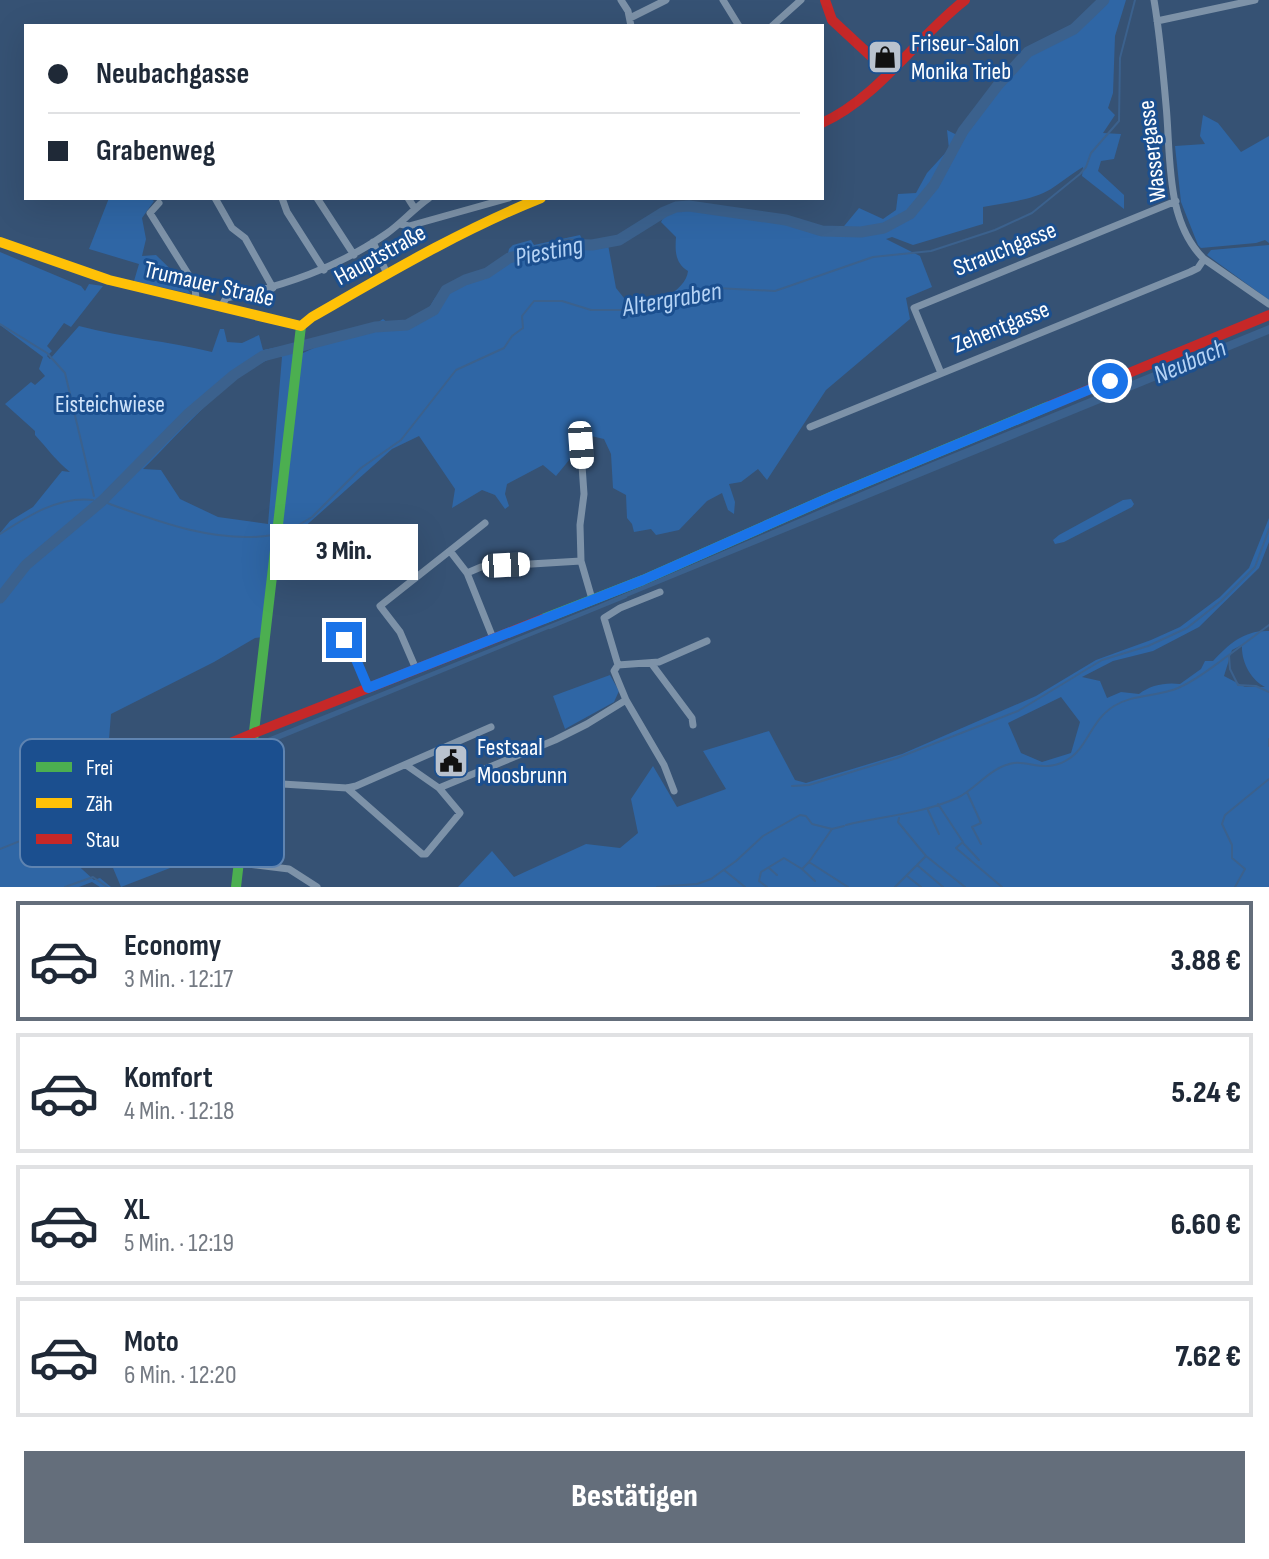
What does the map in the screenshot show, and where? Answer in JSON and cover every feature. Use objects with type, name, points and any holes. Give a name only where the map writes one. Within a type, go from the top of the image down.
[{"type":"main road","points":[[825,0],[832,20],[889,73]]},
{"type":"main road","points":[[824,122],[854,107],[915,43],[965,0]]},
{"type":"main road","name":"Hauptstraße","points":[[301,326],[387,274],[524,201]]},
{"type":"main road","name":"Trumauer Straße","points":[[0,242],[109,280],[301,326]]},
{"type":"main road","points":[[246,739],[643,580],[826,499],[1269,315]]},
{"type":"main road","points":[[254,739],[301,326]]},
{"type":"main road","points":[[236,887],[238,867]]},
{"type":"street","points":[[621,0],[631,22],[666,0]]},
{"type":"street","points":[[723,0],[738,24]]},
{"type":"street","points":[[774,24],[801,0]]},
{"type":"street","name":"Wassergasse","points":[[1154,0],[1176,201],[1192,245],[1204,259],[1269,304]]},
{"type":"street","points":[[1157,21],[1255,0]]},
{"type":"street","points":[[216,200],[232,228],[245,238],[273,288]]},
{"type":"street","points":[[283,200],[287,212],[324,270]]},
{"type":"street","points":[[318,200],[354,255]]},
{"type":"street","points":[[409,200],[415,209]]},
{"type":"street","points":[[221,307],[226,298],[273,288],[324,270],[354,255],[400,224],[426,200]]},
{"type":"street","name":"Hauptstraße","points":[[400,224],[409,226],[502,200]]},
{"type":"street","name":"Strauchgasse","points":[[941,373],[914,308],[1176,201]]},
{"type":"street","points":[[159,203],[150,213],[195,285],[196,301]]},
{"type":"street","points":[[373,242],[387,274]]},
{"type":"street","name":"Zehentgasse","points":[[810,427],[1190,272],[1198,268],[1204,259]]},
{"type":"street","points":[[580,437],[584,494],[580,525],[581,561],[592,599]]},
{"type":"street","points":[[416,669],[400,632],[380,606],[485,523]]},
{"type":"street","points":[[450,551],[467,573],[493,638]]},
{"type":"street","points":[[467,573],[481,567],[581,561]]},
{"type":"street","points":[[618,665],[604,618],[660,592]]},
{"type":"street","points":[[344,640],[368,688]]},
{"type":"street","points":[[618,665],[659,662],[707,641]]},
{"type":"street","points":[[651,663],[692,718],[693,725]]},
{"type":"street","points":[[618,665],[614,671],[626,700],[664,765],[674,791]]},
{"type":"street","points":[[439,788],[555,740],[626,700]]},
{"type":"street","points":[[284,784],[347,788],[491,727]]},
{"type":"street","points":[[347,788],[392,829],[426,854],[460,813],[439,788],[406,765]]},
{"type":"street","points":[[272,867],[289,869],[317,887]]},
{"type":"green space","name":"Eisteichwiese","points":[[1109,0],[1126,0],[1115,36],[1113,93],[1108,108],[1115,115],[1103,133],[1121,134],[1114,159],[1101,161],[1098,171],[1124,195],[1124,209],[1082,176],[1083,167],[1044,193],[983,207],[983,224],[913,245],[892,237],[886,239],[920,256],[932,287],[906,298],[910,319],[826,390],[767,480],[758,469],[741,482],[729,484],[735,502],[734,514],[728,510],[722,493],[707,501],[679,530],[656,535],[651,529],[634,532],[627,518],[626,495],[613,488],[611,454],[604,439],[591,436],[588,446],[579,448],[556,476],[543,465],[507,484],[505,494],[509,506],[505,509],[495,495],[482,490],[452,508],[455,489],[419,436],[392,449],[301,530],[305,564],[298,563],[296,531],[274,531],[263,637],[255,638],[111,714],[109,739],[20,739],[20,867],[80,867],[94,880],[100,878],[111,887],[100,887],[92,882],[79,887],[0,887],[0,533],[10,521],[33,507],[62,471],[70,472],[35,435],[35,431],[5,404],[31,382],[35,385],[45,376],[39,369],[43,357],[0,325],[0,252],[81,286],[85,291],[89,284],[103,286],[71,327],[64,323],[47,346],[52,351],[47,356],[50,359],[79,326],[212,352],[220,329],[224,329],[227,342],[242,343],[259,335],[263,350],[288,345],[303,353],[344,334],[368,329],[383,319],[393,327],[407,324],[429,308],[435,298],[463,282],[486,277],[506,262],[513,245],[531,240],[534,245],[580,235],[584,243],[607,239],[616,288],[632,308],[640,307],[658,301],[686,279],[688,271],[677,256],[676,237],[661,222],[667,211],[732,212],[840,231],[859,208],[883,219],[896,210],[898,194],[916,193],[927,173],[949,149],[947,130],[957,135],[963,128],[967,131],[1001,83],[1029,55],[1079,30]],"holes":[[[274,357],[282,357],[268,524],[218,517],[180,499],[161,470],[143,469],[221,391],[256,366]]]},
{"type":"green space","points":[[1203,115],[1218,123],[1241,152],[1269,136],[1269,243],[1265,240],[1201,248],[1198,245],[1181,202],[1175,146],[1205,144],[1200,136]]},
{"type":"green space","points":[[108,200],[152,200],[142,218],[146,239],[142,256],[156,255],[189,287],[192,284],[192,291],[188,290],[191,294],[134,281],[139,264],[89,249]]},
{"type":"green space","points":[[1269,245],[1269,300],[1207,255],[1211,250]]},
{"type":"green space","points":[[1131,499],[1132,507],[1055,544],[1053,540],[1059,535],[1123,500]]},
{"type":"green space","points":[[1269,518],[1269,542],[1259,568],[1199,627],[1153,651],[1113,661],[1082,677],[1100,681],[1107,698],[1121,692],[1139,694],[1158,685],[1180,684],[1201,669],[1205,661],[1213,661],[1238,639],[1269,631],[1269,887],[458,887],[492,851],[514,877],[586,844],[620,848],[638,833],[631,799],[653,766],[677,807],[726,789],[703,751],[769,731],[795,780],[806,783],[902,754],[1036,696],[1096,660],[1180,627],[1220,597],[1249,568]],"holes":[[[1242,645],[1248,670],[1265,687],[1245,687],[1224,676],[1232,650]],[[1061,697],[1080,722],[1071,753],[1042,762],[1021,753],[1008,723]]]},
{"type":"green space","points":[[610,675],[619,691],[614,702],[565,729],[553,696]]},
{"type":"green space","points":[[113,867],[173,867],[121,887]]},
{"type":"water","points":[[1269,325],[1269,334],[280,739],[265,739],[598,605],[901,475]]},
{"type":"waterway","name":"Piesting","points":[[0,598],[26,565],[102,501],[187,415],[234,375],[263,356],[375,327],[407,325],[434,310],[446,290],[487,273],[509,258],[568,244],[592,245],[619,240],[676,207],[689,206],[786,220],[822,231],[861,232],[884,228],[910,214],[934,185],[963,131],[998,85],[1028,52],[1074,29],[1104,0]]},
{"type":"waterway","name":"Altergraben","points":[[280,533],[312,517],[361,468],[401,440],[456,370],[504,348],[512,336],[523,328],[522,316],[534,301],[562,301],[591,310],[644,310],[716,288],[775,291],[873,257],[931,251],[995,230],[1032,213],[1080,174],[1091,153],[1119,121],[1120,58],[1135,0]]},
{"type":"waterway","points":[[0,324],[47,353],[65,373],[94,496]]},
{"type":"waterway","name":"Altergraben","points":[[0,534],[56,504],[93,500]]},
{"type":"waterway","name":"Altergraben","points":[[107,503],[188,530],[231,536],[273,535]]},
{"type":"waterway","points":[[792,786],[809,785],[897,758],[1018,711],[1102,660],[1148,646],[1187,628],[1221,601],[1255,567],[1269,529]]},
{"type":"waterway","name":"Neubach","points":[[550,628],[626,597]]},
{"type":"waterway","points":[[1269,625],[1229,655],[1230,669],[1238,685],[1256,686],[1269,692]]},
{"type":"waterway","points":[[846,825],[916,811],[957,798],[1006,765],[1059,764],[1080,749],[1099,719],[1114,706],[1129,699],[1178,688],[1229,655]]},
{"type":"waterway","points":[[1269,739],[1269,746]]},
{"type":"waterway","points":[[1235,887],[1245,869],[1232,858],[1232,845],[1222,824],[1225,815],[1269,779]]},
{"type":"waterway","points":[[967,792],[981,823],[972,827],[981,844]]},
{"type":"waterway","points":[[938,804],[963,842],[956,848],[1002,887]]},
{"type":"waterway","points":[[928,810],[939,834]]},
{"type":"waterway","points":[[657,887],[697,884],[711,879],[763,836],[800,815],[806,816],[812,824],[832,829],[844,826]]},
{"type":"waterway","points":[[895,887],[926,856],[898,822],[899,818]]},
{"type":"waterway","points":[[832,829],[809,862],[848,887]]},
{"type":"waterway","name":"Neubach","points":[[0,849],[20,841]]},
{"type":"waterway","points":[[963,843],[979,860]]},
{"type":"waterway","points":[[926,856],[965,887]]},
{"type":"waterway","points":[[767,887],[759,881],[761,872],[784,858],[802,869]]},
{"type":"waterway","points":[[809,862],[802,869],[815,881]]},
{"type":"waterway","points":[[917,865],[943,887]]},
{"type":"waterway","points":[[769,868],[777,875]]},
{"type":"waterway","points":[[724,870],[745,887]]},
{"type":"waterway","points":[[907,876],[921,887]]},
{"type":"waterway","points":[[65,887],[93,877],[107,887]]},
{"type":"traffic: fast","points":[[253,739],[301,326]]},
{"type":"traffic: fast","points":[[543,619],[643,580],[835,495],[1049,406]]},
{"type":"traffic: fast","points":[[236,887],[238,867]]},
{"type":"traffic: slow","points":[[301,326],[425,253],[536,200]]},
{"type":"traffic: slow","points":[[0,242],[109,280],[301,326]]},
{"type":"traffic: jam","points":[[825,0],[832,20],[889,73]]},
{"type":"traffic: jam","points":[[824,122],[861,99],[965,0]]},
{"type":"traffic: jam","points":[[1049,406],[1269,315]]},
{"type":"traffic: jam","points":[[240,739],[543,619]]},
{"type":"place","name":"Friseur-Salon Monika Trieb","points":[[885,57]]},
{"type":"place","name":"Festsaal Moosbrunn","points":[[451,761]]},
{"type":"route","points":[[344,640],[368,688],[643,580],[835,495],[1110,381]]}]
